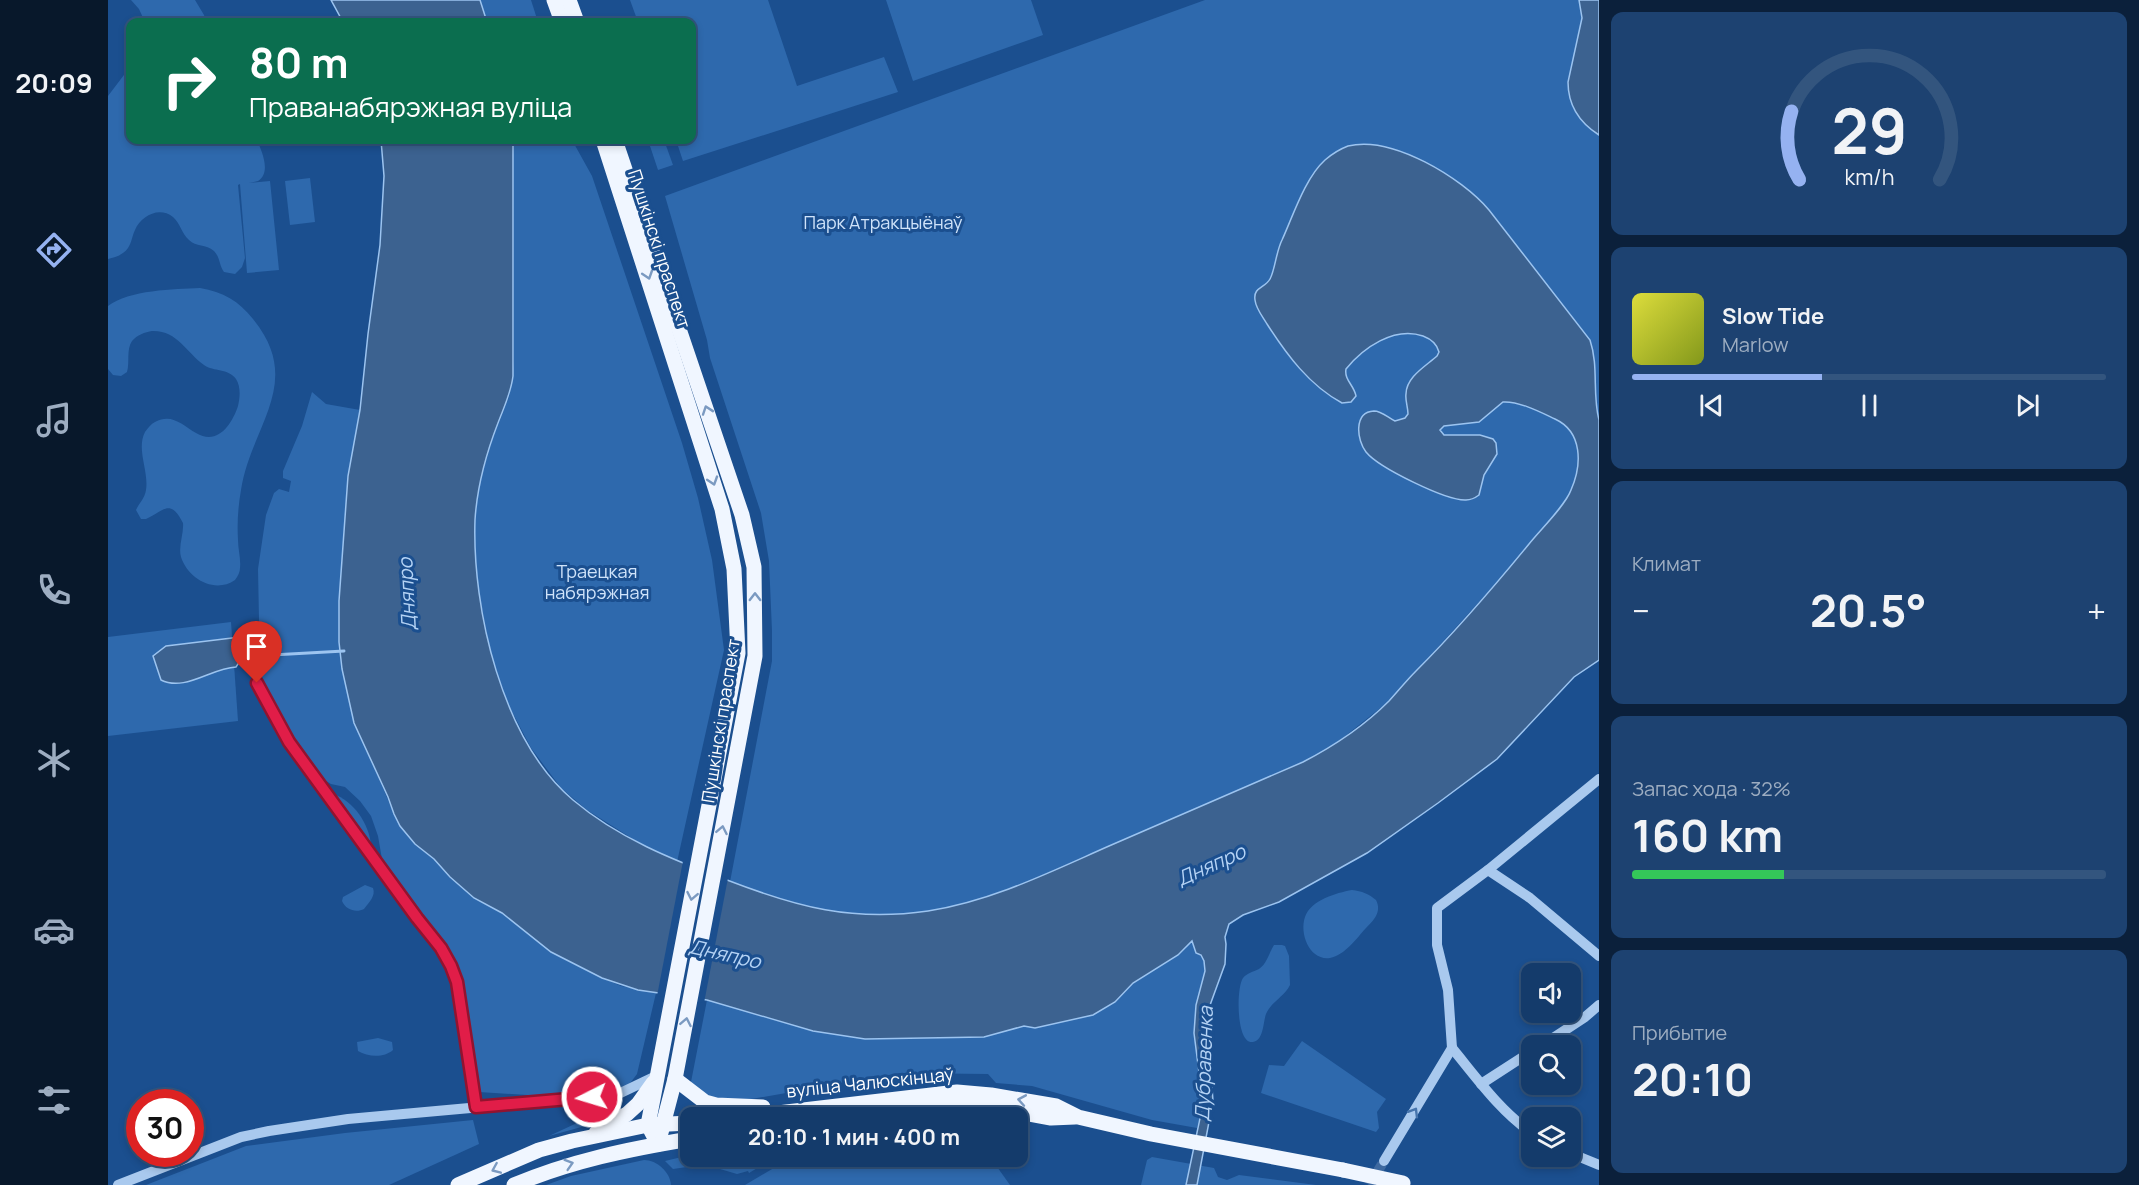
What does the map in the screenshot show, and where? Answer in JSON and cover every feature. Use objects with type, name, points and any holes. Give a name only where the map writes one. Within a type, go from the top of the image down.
[{"type":"main road","points":[[554,0],[561,18]]},
{"type":"main road","points":[[569,0],[576,18]]},
{"type":"main road","name":"Пушкінскі праспект","points":[[604,144],[722,509],[734,569],[738,652],[648,1125]]},
{"type":"main road","name":"Пушкінскі праспект","points":[[616,144],[742,515],[754,567],[756,656],[675,1079],[658,1144]]},
{"type":"main road","name":"Пушкінскі праспект","points":[[591,1136],[627,1114],[638,1104],[658,1075]]},
{"type":"main road","points":[[675,1079],[699,1099],[716,1105],[769,1107]]},
{"type":"main road","name":"вуліца Чалюскінцаў","points":[[866,1107],[957,1092],[991,1095],[1056,1106],[1078,1117],[1150,1134],[1408,1184]]},
{"type":"main road","points":[[458,1185],[539,1150],[591,1136],[648,1125],[680,1123]]},
{"type":"main road","points":[[648,1125],[658,1144]]},
{"type":"main road","points":[[514,1185],[547,1171],[595,1156],[680,1141]]},
{"type":"street","points":[[257,683],[289,742],[441,948],[451,966],[457,982],[476,1107]]},
{"type":"street","points":[[1521,1125],[1481,1084],[1452,1048],[1448,990],[1437,945],[1437,908],[1488,870],[1599,779]]},
{"type":"street","points":[[1488,870],[1530,898],[1599,956]]},
{"type":"street","points":[[1558,1035],[1599,1005]]},
{"type":"street","points":[[1384,1161],[1452,1048]]},
{"type":"street","points":[[1481,1084],[1521,1058]]},
{"type":"street","points":[[118,1185],[241,1137],[348,1119],[592,1097],[610,1098],[658,1075]]},
{"type":"street","points":[[610,1098],[616,1109],[614,1121]]},
{"type":"street","points":[[1581,1158],[1599,1165]]},
{"type":"green space","points":[[131,0],[195,0],[205,18],[143,18]]},
{"type":"green space","points":[[480,0],[531,0],[537,18],[486,18]]},
{"type":"green space","points":[[630,0],[768,0],[797,86],[884,57],[898,92],[683,161],[677,144],[696,144],[696,18],[637,18]]},
{"type":"green space","points":[[886,0],[1031,0],[1043,35],[913,81]]},
{"type":"green space","name":"Парк Атракцыёнаў","points":[[1205,0],[1599,0],[1599,461],[1499,580],[1388,702],[1325,751],[1303,762],[1021,884],[955,906],[922,913],[888,916],[837,913],[775,898],[730,882],[772,661],[769,561],[761,513],[710,358],[707,340],[665,196]]},
{"type":"green space","points":[[126,72],[126,144],[259,144],[264,161],[264,172],[258,181],[249,183],[270,181],[279,270],[247,273],[240,184],[238,185],[245,258],[242,267],[235,274],[224,272],[214,251],[192,242],[173,217],[162,212],[146,217],[138,225],[126,250],[108,259],[108,96]]},
{"type":"green space","name":"Траецкая набярэжная","points":[[513,144],[574,144],[592,176],[682,443],[698,498],[712,560],[724,650],[677,862],[644,846],[587,810],[561,788],[531,748],[507,702],[492,658],[479,594],[475,557],[475,521],[479,484],[509,397],[514,362]]},
{"type":"green space","points":[[649,144],[665,144],[673,165],[658,170]]},
{"type":"green space","points":[[310,178],[315,222],[290,225],[285,181]]},
{"type":"green space","points":[[200,288],[230,298],[248,313],[268,342],[274,364],[275,384],[270,404],[241,490],[238,509],[240,571],[235,580],[219,585],[211,585],[196,578],[185,565],[180,553],[183,523],[174,510],[166,509],[146,519],[141,519],[136,510],[146,490],[142,453],[145,432],[152,424],[172,419],[204,436],[217,435],[228,426],[238,406],[240,396],[238,382],[229,373],[204,365],[175,338],[152,331],[132,341],[129,348],[127,372],[121,376],[113,375],[108,369],[108,306],[139,294]]},
{"type":"green space","points":[[312,392],[326,404],[360,410],[348,476],[339,601],[339,642],[342,669],[365,746],[394,814],[400,826],[415,844],[434,859],[450,878],[474,898],[502,913],[551,952],[621,986],[656,993],[637,1074],[631,1082],[616,1093],[559,1097],[479,1092],[461,985],[383,865],[378,836],[371,816],[360,801],[345,787],[331,784],[321,778],[282,724],[266,690],[260,670],[258,569],[266,515],[274,493],[279,489],[289,492],[291,481],[283,478],[283,471],[302,426]]},
{"type":"green space","points":[[231,622],[238,721],[108,736],[108,637]]},
{"type":"green space","points":[[333,794],[348,802],[359,814],[364,821],[371,845],[368,846]]},
{"type":"green space","points":[[365,885],[373,888],[374,894],[364,909],[355,911],[346,907],[342,901],[343,897]]},
{"type":"green space","points":[[1352,890],[1365,893],[1376,900],[1378,908],[1376,916],[1341,954],[1323,958],[1312,951],[1308,945],[1304,931],[1305,917],[1318,902]]},
{"type":"green space","points":[[1192,940],[1204,961],[1205,971],[1196,1005],[1194,1033],[1203,1104],[1197,1128],[1152,1120],[1032,1086],[996,1083],[988,1074],[900,1073],[723,1104],[692,1087],[691,1082],[707,1000],[813,1031],[865,1039],[983,1037],[1024,1026],[1035,1028],[1058,1022],[1115,1002],[1133,983],[1178,955]]},
{"type":"green space","points":[[1274,945],[1285,946],[1289,956],[1290,985],[1268,1010],[1257,1041],[1247,1041],[1243,1035],[1239,1015],[1241,984],[1245,976],[1264,964]]},
{"type":"green space","points":[[378,1038],[392,1042],[393,1050],[376,1056],[358,1051],[357,1042]]},
{"type":"green space","points":[[1302,1041],[1386,1099],[1377,1112],[1379,1128],[1376,1132],[1261,1093],[1269,1065],[1284,1066]]},
{"type":"green space","points":[[599,1104],[606,1107],[608,1117],[603,1121],[549,1136],[592,1116]]},
{"type":"green space","points":[[473,1120],[479,1144],[389,1185],[146,1185],[192,1167],[204,1167],[204,1162],[246,1146]]},
{"type":"green space","points":[[680,1157],[680,1167],[687,1167],[673,1169],[665,1161]]},
{"type":"green space","points":[[1152,1157],[1214,1168],[1218,1177],[1227,1180],[1239,1175],[1316,1185],[1141,1185],[1147,1160]]},
{"type":"green space","points":[[644,1160],[654,1162],[662,1168],[671,1185],[546,1185],[571,1176]]},
{"type":"green space","points":[[720,1167],[759,1167],[749,1173],[748,1171],[737,1174]]},
{"type":"green space","points":[[775,1167],[997,1167],[1010,1185],[745,1185]]},
{"type":"water","points":[[331,0],[480,0],[486,18],[341,18]]},
{"type":"water","points":[[1579,0],[1599,0],[1599,135],[1576,113],[1570,98],[1568,82],[1582,18]]},
{"type":"water","points":[[381,144],[513,144],[513,376],[483,471],[475,520],[475,555],[486,632],[496,671],[510,709],[527,743],[548,774],[573,800],[608,826],[686,864],[777,898],[825,910],[849,913],[874,915],[928,911],[998,893],[1303,762],[1326,749],[1369,719],[1389,701],[1460,625],[1552,518],[1568,496],[1575,480],[1578,450],[1571,432],[1555,419],[1523,405],[1503,402],[1479,422],[1444,426],[1440,430],[1444,435],[1480,435],[1493,439],[1496,443],[1497,454],[1484,475],[1479,495],[1466,500],[1444,495],[1398,474],[1373,459],[1363,447],[1359,434],[1360,422],[1367,413],[1377,411],[1395,421],[1405,418],[1408,414],[1406,399],[1409,382],[1439,352],[1431,340],[1423,336],[1401,334],[1370,347],[1346,369],[1346,376],[1356,396],[1351,402],[1342,403],[1330,396],[1291,358],[1260,313],[1256,303],[1256,292],[1270,279],[1280,245],[1311,177],[1325,160],[1348,146],[1366,144],[1405,153],[1425,162],[1462,185],[1489,210],[1590,340],[1593,350],[1599,420],[1599,660],[1574,677],[1497,759],[1438,803],[1367,853],[1279,902],[1243,915],[1229,924],[1225,937],[1225,964],[1209,1008],[1208,1034],[1213,1101],[1197,1185],[1186,1185],[1203,1104],[1194,1033],[1196,1005],[1205,971],[1204,961],[1201,955],[1196,953],[1192,941],[1178,955],[1133,983],[1115,1002],[1093,1015],[1035,1028],[1024,1026],[984,1037],[865,1039],[813,1031],[707,1000],[638,990],[602,978],[551,952],[502,913],[474,898],[415,844],[400,826],[354,723],[342,669],[339,642],[339,601],[348,476],[360,410],[380,245],[384,176]]},
{"type":"water","points":[[234,638],[238,645],[240,661],[236,667],[179,683],[161,680],[153,656],[166,646]]},
{"type":"pier","points":[[683,861],[728,878],[704,1003],[657,996]]},
{"type":"waterway","points":[[238,657],[344,651]]},
{"type":"tunnel","points":[[1369,1185],[1384,1161]]},
{"type":"route","points":[[257,683],[289,742],[441,948],[451,966],[457,982],[476,1107],[592,1097]]},
{"type":"water label","name":"Дняпро","points":[[407,594]]},
{"type":"water label","name":"Дняпро","points":[[1211,865]]},
{"type":"water label","name":"Дняпро","points":[[725,954]]},
{"type":"water label","name":"Дубравенка","points":[[1204,1064]]}]
